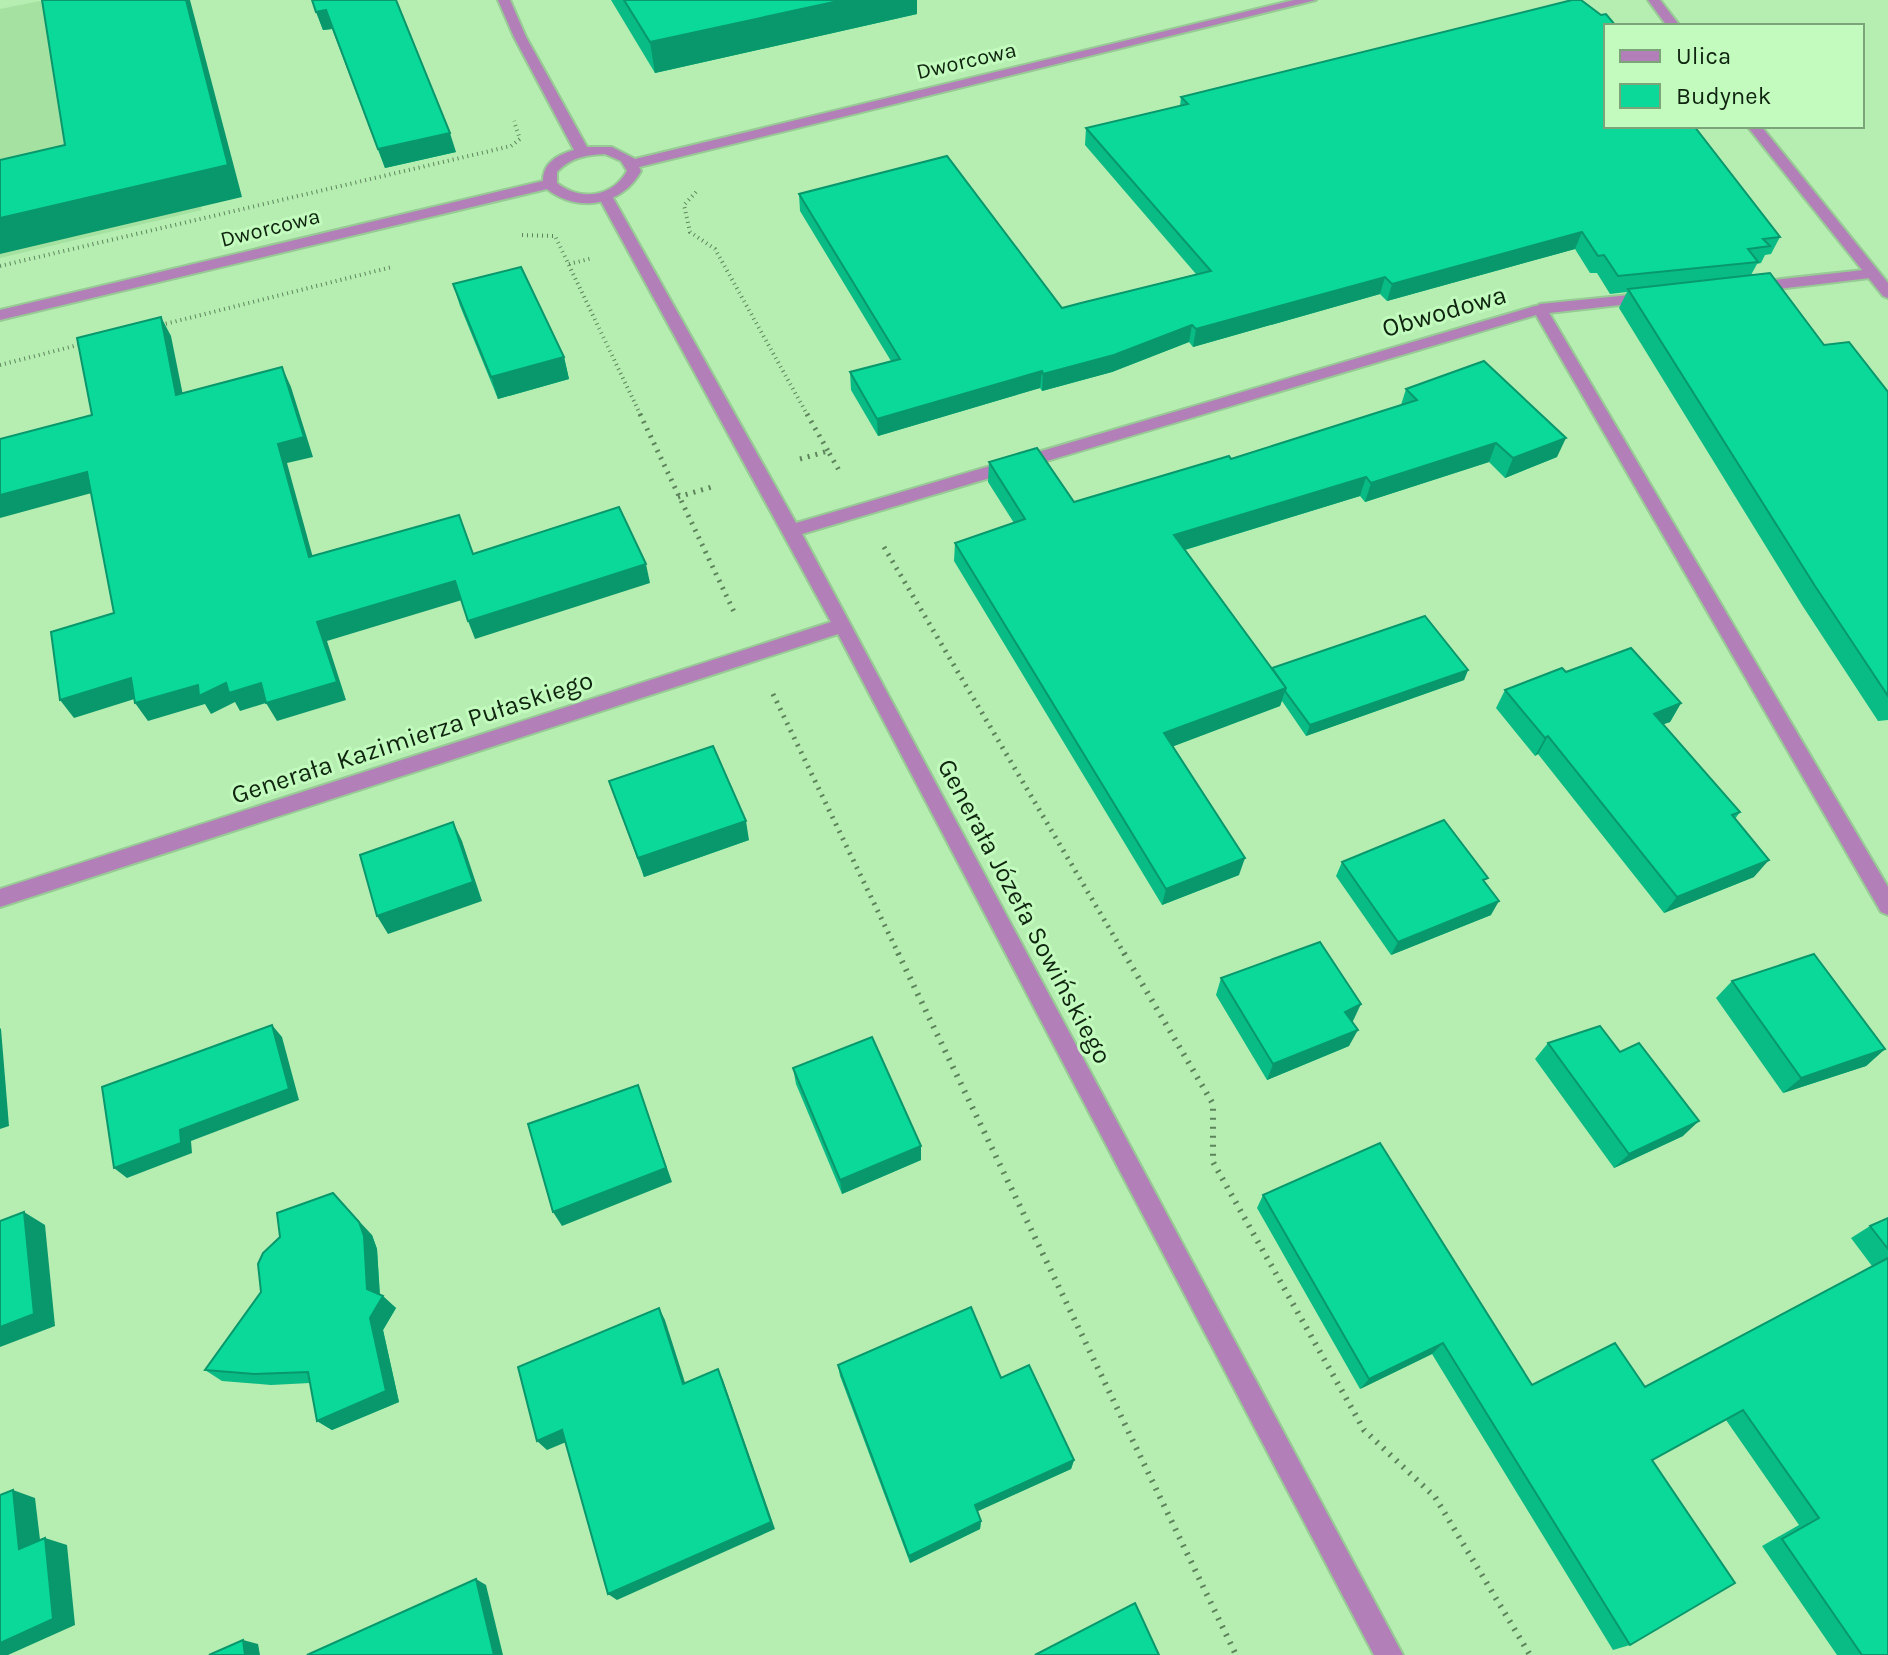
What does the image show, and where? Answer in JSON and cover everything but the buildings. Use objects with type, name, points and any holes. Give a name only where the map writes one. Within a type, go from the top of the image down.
[{"type":"street","points":[[504,0],[520,37],[582,151]]},
{"type":"street","name":"Dworcowa","points":[[632,164],[1310,0]]},
{"type":"street","points":[[1654,0],[1672,24]]},
{"type":"street","points":[[1756,128],[1888,293]]},
{"type":"street","points":[[607,150],[627,158],[632,164],[634,171],[626,186],[605,196],[591,199],[565,196],[550,184],[550,171],[555,164],[582,151],[607,150]]},
{"type":"street","name":"Dworcowa","points":[[0,315],[550,184]]},
{"type":"street","name":"Generała Józefa Sowińskiego","points":[[605,196],[792,531],[1389,1655]]},
{"type":"street","points":[[1731,289],[1873,274]]},
{"type":"street","points":[[1540,309],[1667,296]]},
{"type":"street","name":"Obwodowa","points":[[792,531],[1540,309],[1888,906]]},
{"type":"street","name":"Generała Kazimierza Pułaskiego","points":[[0,898],[841,626]]},
{"type":"path","points":[[0,266],[511,146],[520,139],[512,115]]},
{"type":"path","points":[[690,232],[715,249],[862,510],[1213,1104],[1213,1162],[1364,1430],[1435,1497],[1530,1655]]},
{"type":"path","points":[[511,237],[524,234],[555,236],[739,623]]},
{"type":"path","points":[[151,327],[393,267]]},
{"type":"path","points":[[0,365],[91,342]]},
{"type":"path","points":[[678,497],[828,451]]},
{"type":"path","points":[[771,689],[1236,1655]]},
{"type":"shaded area","points":[[45,0],[143,0],[202,210],[0,258],[0,9]]}]
